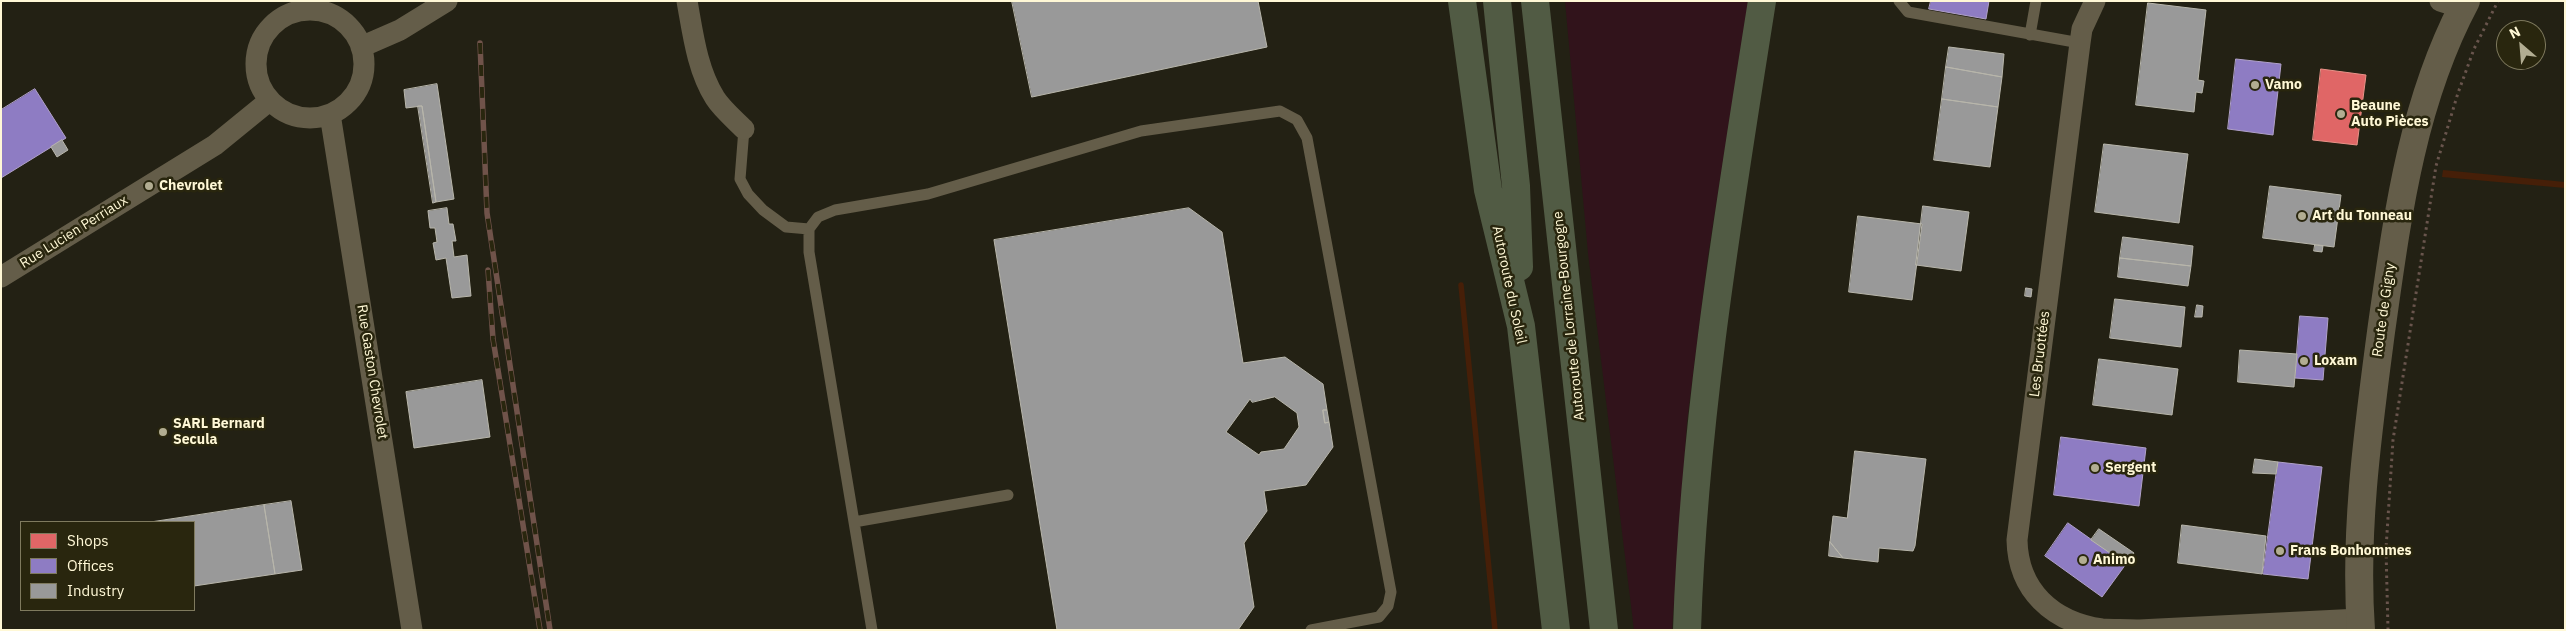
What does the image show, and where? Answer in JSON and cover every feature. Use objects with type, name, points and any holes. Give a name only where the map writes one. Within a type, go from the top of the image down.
[{"type":"highway","name":"Autoroute du Soleil","points":[[1462,1],[1488,190],[1521,326],[1556,630]]},
{"type":"highway","points":[[1497,1],[1516,186],[1521,326]]},
{"type":"highway","name":"Autoroute de Lorraine-Bourgogne","points":[[1535,1],[1604,630]]},
{"type":"highway","points":[[1687,630],[1692,516],[1705,378],[1762,1]]},
{"type":"street","points":[[361,47],[400,30],[448,1]]},
{"type":"street","points":[[687,1],[694,46],[705,78],[716,98],[744,129]]},
{"type":"street","name":"Les Bruottées","points":[[2095,1],[2082,29],[2016,540],[2017,556],[2022,574],[2032,592],[2047,607],[2074,622],[2093,626],[2138,630],[2360,624]]},
{"type":"street","name":"Route de Gigny","points":[[2360,624],[2358,574],[2362,490],[2377,360],[2397,222],[2410,153],[2422,107],[2456,4]]},
{"type":"street","points":[[311,6],[342,21],[353,32],[361,47],[363,70],[355,94],[344,106],[330,114],[314,118],[298,117],[282,111],[269,101],[260,86],[255,68],[257,50],[265,34],[278,21],[311,6]]},
{"type":"street","name":"Rue Lucien Perriaux","points":[[1,277],[215,145],[269,101]]},
{"type":"street","name":"Rue Gaston Chevrolet","points":[[330,114],[412,630]]},
{"type":"lane","points":[[1899,1],[1908,12],[2080,43]]},
{"type":"lane","points":[[2030,35],[2036,1]]},
{"type":"lane","points":[[872,630],[809,252],[809,229],[818,216],[835,210],[928,194],[1141,131],[1280,110],[1297,120],[1307,138],[1390,592],[1388,606],[1379,617],[1311,630]]},
{"type":"lane","points":[[744,129],[740,179],[748,194],[763,210],[786,227],[809,229]]},
{"type":"lane","points":[[854,522],[1008,495]]},
{"type":"path","points":[[2388,630],[2386,549],[2393,440],[2436,166],[2458,93],[2474,49],[2498,1]]},
{"type":"shaded area","points":[[1565,1],[1748,1],[1708,256],[1687,422],[1672,630],[1634,630],[1588,253]]},
{"type":"shaded area","points":[[2443,170],[2565,182],[2565,188],[2442,177]]},
{"type":"building: Shops","points":[[2321,69],[2366,75],[2357,145],[2313,140]]},
{"type":"building: Offices","points":[[1931,1],[1989,1],[1986,19],[1929,9]]},
{"type":"building: Offices","points":[[2236,59],[2281,64],[2273,135],[2228,129]]},
{"type":"building: Offices","points":[[35,89],[66,138],[1,178],[1,110]]},
{"type":"building: Offices","points":[[2300,316],[2328,318],[2323,380],[2295,378]]},
{"type":"building: Offices","points":[[2061,437],[2146,448],[2139,506],[2054,495]]},
{"type":"building: Offices","points":[[2278,462],[2322,467],[2308,579],[2263,574]]},
{"type":"building: Offices","points":[[2068,523],[2126,564],[2102,597],[2045,556]]},
{"type":"building: Industry","points":[[1012,1],[1258,1],[1267,47],[1032,97]]},
{"type":"building: Industry","points":[[2148,3],[2206,10],[2198,80],[2204,81],[2202,93],[2196,92],[2194,112],[2136,105]]},
{"type":"building: Industry","points":[[1949,47],[2004,54],[2002,77],[1946,67]]},
{"type":"building: Industry","points":[[1946,67],[2002,77],[1998,107],[1942,99]]},
{"type":"building: Industry","points":[[437,84],[454,199],[436,202],[422,106],[406,108],[404,90]]},
{"type":"building: Industry","points":[[1942,99],[1998,107],[1990,167],[1934,160]]},
{"type":"building: Industry","points":[[418,106],[422,106],[436,202],[433,203]]},
{"type":"building: Industry","points":[[62,140],[68,150],[57,157],[51,147]]},
{"type":"building: Industry","points":[[2104,144],[2188,154],[2179,223],[2095,212]]},
{"type":"building: Industry","name":"Art du Tonneau","points":[[2270,186],[2341,195],[2334,247],[2263,238]]},
{"type":"building: Industry","points":[[1923,206],[1969,212],[1961,271],[1916,265]]},
{"type":"building: Industry","points":[[447,208],[449,224],[453,224],[456,241],[452,241],[454,257],[467,255],[471,296],[452,298],[446,258],[436,260],[433,243],[437,242],[435,228],[430,228],[428,211]]},
{"type":"building: Industry","points":[[1189,208],[1222,232],[1243,363],[1285,357],[1323,384],[1327,410],[1323,410],[1325,423],[1329,422],[1333,447],[1306,485],[1264,491],[1267,511],[1244,543],[1254,607],[1238,630],[1057,630],[994,240]],"holes":[[[1275,397],[1297,413],[1299,427],[1284,449],[1261,452],[1259,455],[1226,432],[1250,399],[1252,402]]]},
{"type":"building: Industry","points":[[1858,216],[1922,224],[1912,300],[1849,292]]},
{"type":"building: Industry","points":[[2123,237],[2193,246],[2191,266],[2120,258]]},
{"type":"building: Industry","points":[[2315,245],[2323,246],[2322,252],[2314,251]]},
{"type":"building: Industry","points":[[2120,258],[2191,266],[2188,286],[2118,277]]},
{"type":"building: Industry","points":[[2026,288],[2032,289],[2031,297],[2025,296]]},
{"type":"building: Industry","points":[[2115,299],[2185,307],[2181,347],[2110,338]]},
{"type":"building: Industry","points":[[2197,305],[2203,306],[2202,317],[2195,317]]},
{"type":"building: Industry","points":[[2240,350],[2297,354],[2294,387],[2238,382]]},
{"type":"building: Industry","points":[[2099,359],[2178,369],[2172,415],[2093,405]]},
{"type":"building: Industry","points":[[482,380],[490,437],[414,448],[406,392]]},
{"type":"building: Industry","points":[[1323,410],[1327,410],[1329,422],[1325,423]]},
{"type":"building: Industry","points":[[1855,451],[1926,459],[1913,551],[1879,548],[1878,562],[1843,558],[1830,542],[1833,516],[1847,518]]},
{"type":"building: Industry","points":[[2255,459],[2278,462],[2276,474],[2253,473]]},
{"type":"building: Industry","points":[[291,501],[302,570],[275,574],[264,505]]},
{"type":"building: Industry","points":[[264,505],[275,574],[195,586],[195,521],[158,521]]},
{"type":"building: Industry","points":[[2182,525],[2266,536],[2262,574],[2178,563]]},
{"type":"building: Industry","points":[[2099,529],[2134,553],[2126,564],[2091,540]]},
{"type":"building: Industry","points":[[1830,542],[1843,558],[1829,556]]},
{"type":"waterway","points":[[1461,285],[1495,630]]},
{"type":"railway","points":[[480,43],[487,213],[550,630]]},
{"type":"railway","points":[[488,270],[493,339],[540,630]]},
{"type":"place","name":"Vamo","points":[[2255,85]]},
{"type":"place","name":"Beaune Auto Pièces","points":[[2341,114]]},
{"type":"place","name":"Chevrolet","points":[[149,186]]},
{"type":"place","name":"Art du Tonneau","points":[[2302,216]]},
{"type":"place","name":"Loxam","points":[[2304,361]]},
{"type":"place","name":"SARL Bernard Secula","points":[[163,432]]},
{"type":"place","name":"Sergent","points":[[2095,468]]},
{"type":"place","name":"Frans Bonhommes","points":[[2280,551]]},
{"type":"place","name":"Animo","points":[[2083,560]]}]
